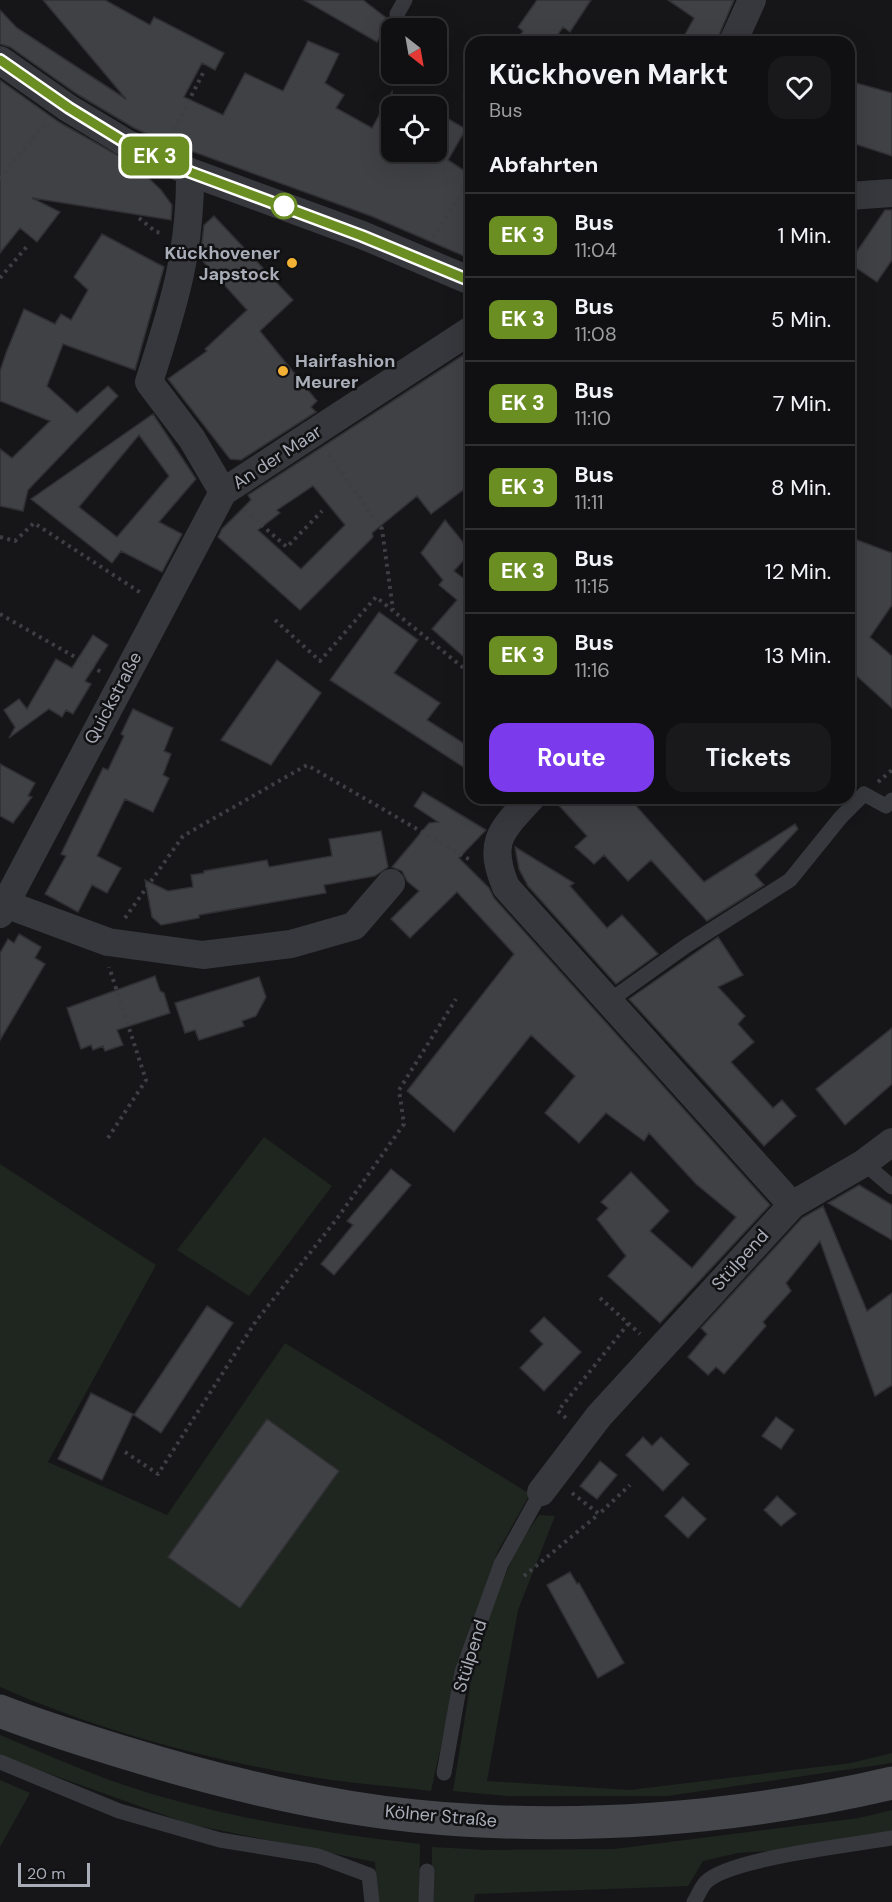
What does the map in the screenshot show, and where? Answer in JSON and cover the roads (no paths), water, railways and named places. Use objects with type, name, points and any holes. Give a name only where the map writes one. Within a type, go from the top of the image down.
[{"type":"main road","name":"Kölner Straße","points":[[0,1711],[205,1777],[327,1803],[415,1816],[500,1821],[646,1819],[793,1803],[892,1783]]},
{"type":"street","points":[[736,36],[752,0]]},
{"type":"street","points":[[0,60],[62,104],[126,143],[190,172],[418,259],[465,279]]},
{"type":"street","name":"An der Maar","points":[[190,172],[190,216],[179,286],[149,382],[192,439],[223,492],[465,334]]},
{"type":"street","points":[[855,196],[892,193]]},
{"type":"street","name":"Quickstraße","points":[[223,492],[2,907],[108,942],[203,955],[291,944],[354,927],[391,883]]},
{"type":"street","points":[[526,804],[500,833],[496,864],[506,887],[792,1205]]},
{"type":"street","name":"Stülpend","points":[[547,1484],[585,1434],[792,1205],[864,1164],[892,1142]]},
{"type":"lane","points":[[397,14],[405,0]]},
{"type":"lane","points":[[855,803],[864,794],[890,806]]},
{"type":"lane","points":[[609,1001],[686,946],[790,880],[854,804]]},
{"type":"lane","points":[[864,1164],[892,1187]]},
{"type":"lane","name":"Stülpend","points":[[444,1773],[462,1672],[501,1564],[547,1484]]},
{"type":"lane","points":[[0,1762],[119,1811],[220,1840],[318,1856],[369,1875],[372,1902]]},
{"type":"lane","points":[[694,1902],[706,1882],[724,1871],[748,1863],[892,1838]]},
{"type":"lane","points":[[426,1902],[427,1871]]},
{"type":"place","name":"Kückhovener Japstock","points":[[292,263]]},
{"type":"place","name":"Hairfashion Meurer","points":[[283,371]]}]
